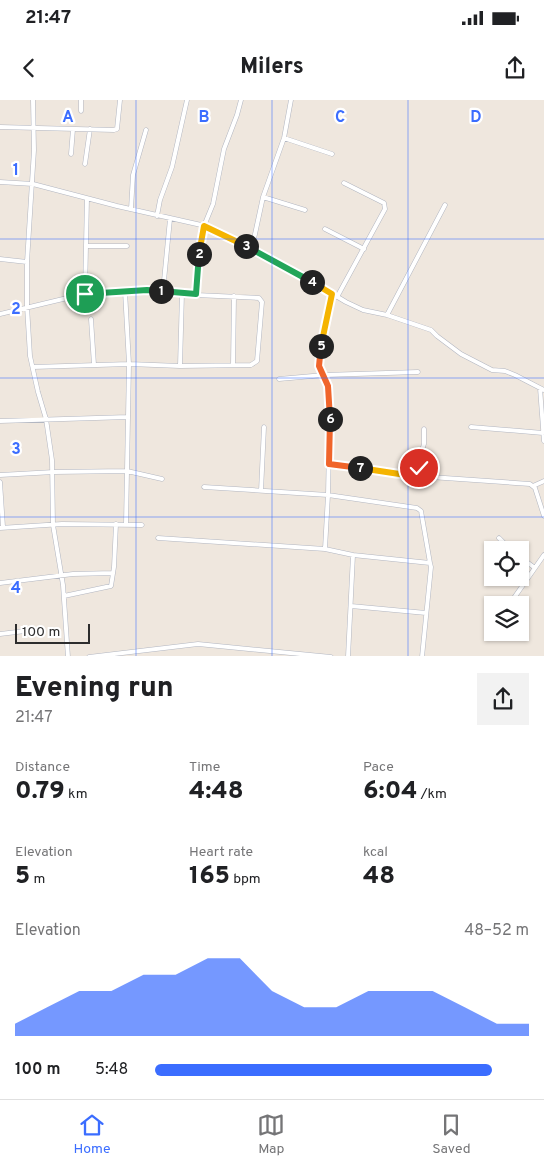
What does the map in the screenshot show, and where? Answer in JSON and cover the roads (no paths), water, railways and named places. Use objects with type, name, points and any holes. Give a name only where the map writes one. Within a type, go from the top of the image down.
[{"type":"street","points":[[33,100],[32,184],[27,262],[30,356],[46,419],[54,472],[54,525],[64,596],[68,656]]},
{"type":"street","points":[[81,111],[82,100]]},
{"type":"street","points":[[0,127],[117,129],[120,100]]},
{"type":"street","points":[[157,216],[160,200],[172,167],[187,100]]},
{"type":"street","points":[[196,294],[198,262],[204,226],[213,204],[224,149],[237,115],[240,100]]},
{"type":"street","points":[[252,248],[263,197],[284,138],[291,100]]},
{"type":"street","points":[[71,154],[73,129]]},
{"type":"street","points":[[85,164],[90,129]]},
{"type":"street","points":[[131,209],[133,175],[146,130]]},
{"type":"street","points":[[284,138],[332,154]]},
{"type":"street","points":[[0,182],[32,184],[204,226],[252,248],[363,310],[388,315],[431,330],[436,336],[461,354],[492,370],[505,371],[542,389],[544,441]]},
{"type":"street","points":[[337,297],[385,211],[385,204],[344,183]]},
{"type":"street","points":[[263,197],[305,210]]},
{"type":"street","points":[[85,294],[87,198]]},
{"type":"street","points":[[388,315],[445,205]]},
{"type":"street","points":[[163,292],[170,219]]},
{"type":"street","points":[[325,229],[364,249]]},
{"type":"street","points":[[87,246],[127,246]]},
{"type":"street","points":[[0,259],[27,262]]},
{"type":"street","points":[[0,314],[27,306],[85,294],[125,291],[147,290],[259,298],[262,302],[257,361],[251,365],[180,366],[129,364],[33,367]]},
{"type":"street","points":[[125,291],[129,364],[126,524]]},
{"type":"street","points":[[180,366],[182,293]]},
{"type":"street","points":[[325,549],[330,396],[324,375],[319,366],[319,359],[332,294]]},
{"type":"street","points":[[233,366],[234,296]]},
{"type":"street","points":[[90,319],[94,365]]},
{"type":"street","points":[[279,379],[324,375],[418,372]]},
{"type":"street","points":[[0,421],[128,417]]},
{"type":"street","points":[[261,491],[264,426]]},
{"type":"street","points":[[470,427],[543,433]]},
{"type":"street","points":[[419,477],[418,463],[424,444],[424,430]]},
{"type":"street","points":[[329,464],[419,477],[533,486],[544,481]]},
{"type":"street","points":[[0,475],[128,471],[162,478]]},
{"type":"street","points":[[0,482],[1,528],[54,525],[142,525]]},
{"type":"street","points":[[533,486],[544,516]]},
{"type":"street","points":[[204,487],[328,495],[407,506],[419,510],[430,563],[422,656]]},
{"type":"street","points":[[64,596],[111,587],[116,524]]},
{"type":"street","points":[[158,538],[325,549],[353,555],[430,563]]},
{"type":"street","points":[[499,538],[502,541]]},
{"type":"street","points":[[348,656],[353,555]]},
{"type":"street","points":[[515,596],[544,555]]},
{"type":"street","points":[[529,563],[535,568]]},
{"type":"street","points":[[0,583],[61,576],[113,573]]},
{"type":"street","points":[[351,606],[426,613]]},
{"type":"street","points":[[0,634],[24,631]]},
{"type":"street","points":[[89,656],[198,644],[331,656]]},
{"type":"street","points":[[269,656],[270,650]]}]
